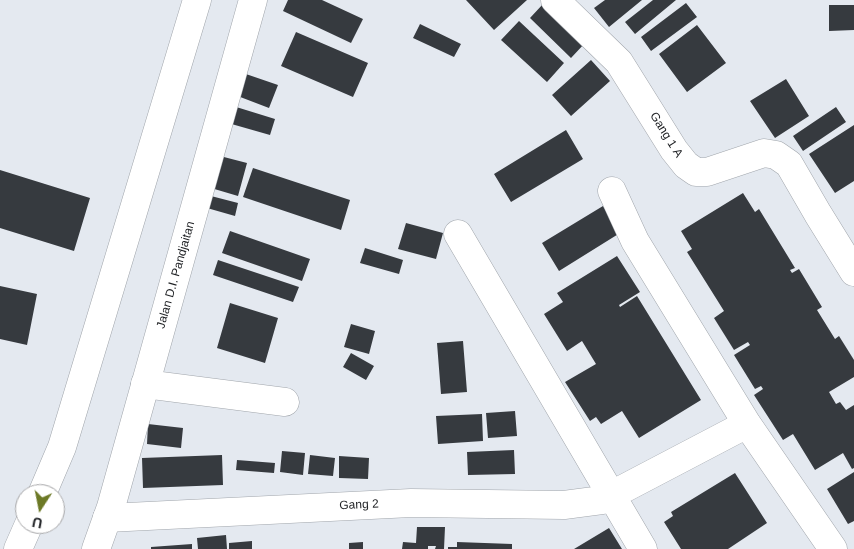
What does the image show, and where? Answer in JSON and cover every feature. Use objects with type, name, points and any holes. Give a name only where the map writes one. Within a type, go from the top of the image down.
[{"type":"street","points":[[46,484],[62,447],[197,0]]},
{"type":"street","name":"Jalan D.I. Pandjaitan","points":[[96,549],[107,518],[252,0]]},
{"type":"street","name":"Gang 1 A","points":[[555,0],[619,62],[674,150],[686,165],[696,172],[707,172],[764,153],[776,155],[789,164],[854,272]]},
{"type":"street","points":[[612,191],[635,241],[747,424],[833,549]]},
{"type":"street","points":[[458,234],[643,549]]},
{"type":"street","points":[[145,384],[285,402]]},
{"type":"street","name":"Gang 2","points":[[107,518],[411,503],[564,505],[602,500],[747,424]]},
{"type":"street","points":[[18,549],[25,534]]},
{"type":"building","points":[[288,0],[322,0],[363,19],[351,43],[283,11]]},
{"type":"building","points":[[466,0],[527,0],[494,30]]},
{"type":"building","points":[[605,0],[642,0],[609,27],[594,8]]},
{"type":"building","points":[[653,0],[676,0],[635,34],[625,22]]},
{"type":"building","points":[[686,3],[697,17],[651,51],[641,37]]},
{"type":"building","points":[[543,4],[585,43],[571,58],[530,18]]},
{"type":"building","points":[[829,5],[854,5],[854,30],[829,31]]},
{"type":"building","points":[[519,21],[564,63],[547,82],[501,40]]},
{"type":"building","points":[[420,24],[461,44],[454,57],[413,38]]},
{"type":"building","points":[[697,25],[726,63],[687,92],[659,54]]},
{"type":"building","points":[[296,32],[368,63],[353,97],[281,66]]},
{"type":"building","points":[[591,60],[610,81],[571,116],[552,95]]},
{"type":"building","points":[[243,73],[278,85],[269,108],[235,95]]},
{"type":"building","points":[[786,79],[809,116],[775,138],[750,101]]},
{"type":"building","points":[[233,106],[275,119],[270,135],[228,123]]},
{"type":"building","points":[[836,107],[846,122],[803,151],[793,136]]},
{"type":"building","points":[[854,125],[854,181],[835,193],[809,154]]},
{"type":"building","points":[[566,130],[583,159],[511,202],[494,174]]},
{"type":"building","points":[[220,156],[247,163],[238,196],[211,188]]},
{"type":"building","points":[[253,168],[350,200],[341,230],[243,197]]},
{"type":"building","points":[[0,170],[90,198],[74,251],[0,228]]},
{"type":"building","points":[[743,193],[755,212],[759,209],[795,268],[790,270],[792,273],[799,269],[822,307],[817,310],[835,339],[839,336],[854,360],[854,377],[829,392],[836,404],[840,402],[846,410],[854,405],[854,468],[852,469],[843,453],[815,470],[793,434],[783,440],[754,395],[763,389],[761,386],[755,389],[734,355],[750,345],[748,342],[734,350],[714,318],[724,311],[687,252],[692,249],[681,231]]},
{"type":"building","points":[[211,196],[238,203],[235,216],[207,208]]},
{"type":"building","points":[[603,206],[620,233],[559,271],[542,243]]},
{"type":"building","points":[[406,223],[443,233],[436,259],[398,249]]},
{"type":"building","points":[[230,231],[310,259],[302,281],[222,253]]},
{"type":"building","points":[[365,248],[403,260],[399,274],[360,263]]},
{"type":"building","points":[[617,256],[640,292],[619,305],[620,307],[637,296],[701,400],[639,438],[622,411],[601,424],[596,417],[590,421],[565,382],[596,364],[582,341],[567,351],[544,314],[563,302],[557,293]]},
{"type":"building","points":[[218,260],[299,287],[293,302],[213,275]]},
{"type":"building","points":[[0,286],[37,294],[27,345],[0,339]]},
{"type":"building","points":[[230,303],[278,318],[265,363],[217,348]]},
{"type":"building","points":[[351,324],[375,331],[369,354],[344,347]]},
{"type":"building","points":[[463,341],[467,392],[441,394],[437,343]]},
{"type":"building","points":[[351,353],[374,366],[366,380],[343,367]]},
{"type":"building","points":[[515,411],[517,436],[488,438],[486,413]]},
{"type":"building","points":[[482,414],[483,441],[438,444],[436,416]]},
{"type":"building","points":[[148,424],[183,428],[181,448],[147,444]]},
{"type":"building","points":[[514,450],[515,474],[468,475],[467,452]]},
{"type":"building","points":[[282,451],[305,453],[303,475],[280,472]]},
{"type":"building","points":[[222,455],[223,485],[143,488],[142,458]]},
{"type":"building","points":[[310,455],[335,458],[333,476],[308,474]]},
{"type":"building","points":[[339,456],[369,458],[368,479],[339,478]]},
{"type":"building","points":[[237,460],[275,463],[274,473],[236,470]]},
{"type":"building","points":[[854,472],[854,521],[848,524],[827,489]]},
{"type":"building","points":[[735,473],[767,523],[728,549],[681,549],[664,522],[673,516],[671,512]]},
{"type":"building","points":[[417,527],[445,527],[444,549],[435,549],[436,546],[428,546],[428,549],[402,549],[403,542],[416,543]]},
{"type":"building","points":[[609,528],[622,549],[574,549]]},
{"type":"building","points":[[226,535],[227,549],[198,549],[197,538]]},
{"type":"building","points":[[252,541],[252,549],[229,549],[229,543]]},
{"type":"building","points":[[363,542],[363,549],[349,549],[349,543]]},
{"type":"building","points":[[457,542],[512,544],[512,549],[448,549],[448,547],[457,547]]},
{"type":"building","points":[[192,544],[192,549],[151,549],[151,547]]}]
